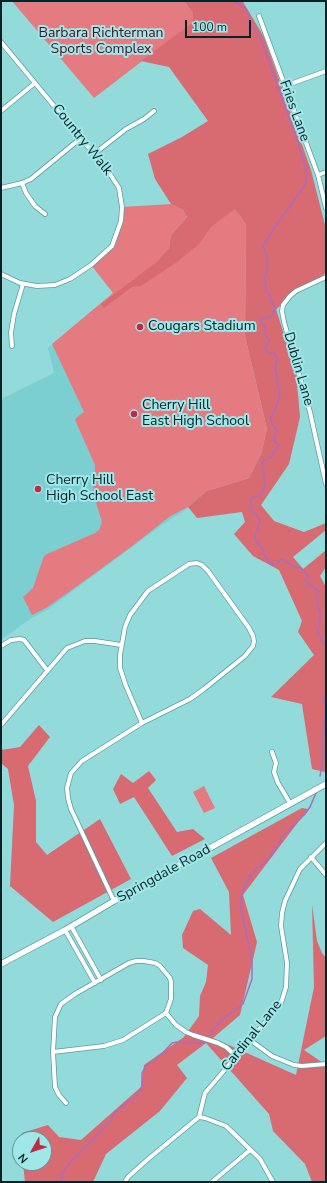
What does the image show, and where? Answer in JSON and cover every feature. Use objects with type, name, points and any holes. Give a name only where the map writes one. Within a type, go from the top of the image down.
[{"type":"main road","name":"Springdale Road","points":[[1,964],[65,930],[114,901],[326,784]]},
{"type":"street","name":"Fries Lane","points":[[258,16],[286,86],[318,175],[326,208]]},
{"type":"street","name":"Country Walk","points":[[1,42],[114,179],[121,196],[122,207],[121,221],[112,246],[91,265],[63,283],[48,286],[23,284],[1,274]]},
{"type":"street","points":[[286,86],[326,71]]},
{"type":"street","points":[[1,110],[35,83]]},
{"type":"street","points":[[94,154],[126,128],[144,119],[154,111]]},
{"type":"street","points":[[1,188],[22,183],[38,174],[81,138]]},
{"type":"street","points":[[318,175],[326,172]]},
{"type":"street","points":[[22,183],[35,206],[45,214]]},
{"type":"street","name":"Dublin Lane","points":[[326,277],[304,287],[290,296],[283,305],[282,312],[310,412],[326,484]]},
{"type":"street","points":[[12,346],[11,333],[14,314],[23,284]]},
{"type":"street","points":[[114,901],[71,809],[68,798],[68,784],[71,773],[82,761],[142,723],[190,699],[245,656],[253,646],[253,636],[249,628],[208,571],[202,565],[193,563],[188,564],[148,591],[130,616],[121,645],[120,668],[142,723]]},
{"type":"street","points":[[1,646],[14,639],[24,640],[47,670]]},
{"type":"street","points":[[1,725],[67,648],[79,642],[85,641],[121,645]]},
{"type":"street","points":[[272,752],[276,763],[274,772],[278,783],[290,803]]},
{"type":"street","name":"Cardinal Lane","points":[[199,1117],[205,1093],[282,1000],[286,987],[287,963],[281,926],[285,901],[300,869],[326,843]]},
{"type":"street","points":[[311,857],[326,875]]},
{"type":"street","points":[[72,926],[101,980]]},
{"type":"street","points":[[65,930],[95,983]]},
{"type":"street","points":[[53,1052],[104,1046],[123,1040],[166,1014],[171,999],[170,978],[160,966],[155,963],[144,960],[136,961],[65,1000],[58,1010],[55,1018],[53,1052],[55,1087],[59,1095],[66,1103]]},
{"type":"street","points":[[166,1014],[176,1025],[186,1032],[193,1036],[218,1043],[226,1047],[236,1056]]},
{"type":"street","points":[[250,1040],[272,1056],[294,1065],[302,1066],[326,1064]]},
{"type":"street","points":[[125,1182],[147,1160],[199,1117],[226,1126],[260,1159],[272,1182]]},
{"type":"street","points":[[212,1182],[250,1150]]},
{"type":"shaded area","points":[[184,1],[246,1],[243,2],[264,37],[311,170],[326,229],[326,273],[276,309],[296,373],[300,417],[289,464],[261,505],[274,521],[304,532],[326,523],[326,530],[293,557],[303,569],[325,551],[326,553],[326,567],[320,576],[326,587],[325,772],[312,769],[302,704],[271,697],[314,655],[298,632],[302,621],[279,570],[253,556],[234,534],[245,522],[242,512],[197,518],[188,507],[207,491],[249,478],[261,454],[267,429],[245,336],[246,224],[235,209],[212,226],[198,245],[177,262],[141,286],[132,287],[104,308],[101,304],[158,261],[169,248],[171,235],[187,217],[183,210],[171,204],[155,179],[148,154],[182,137],[208,121],[169,67],[141,61],[193,22],[193,13]]},
{"type":"shaded area","name":"Cherry Hill East High School","points":[[238,204],[250,222],[209,494],[159,527],[47,610],[30,619],[1,640],[1,399],[54,373],[48,348],[115,292]]},
{"type":"shaded area","points":[[39,725],[50,737],[28,766],[36,801],[36,842],[47,855],[100,819],[131,879],[53,922],[10,886],[14,805],[8,769],[1,763],[1,750],[20,747]]},
{"type":"shaded area","points":[[149,771],[156,780],[148,788],[177,832],[193,829],[205,839],[172,856],[134,797],[120,804],[113,789],[121,774],[133,783]]},
{"type":"shaded area","points":[[302,808],[308,809],[243,895],[257,942],[240,1015],[213,1038],[296,1075],[314,987],[312,904],[317,941],[326,958],[326,1036],[304,1050],[326,1065],[326,1182],[312,1182],[305,1164],[273,1131],[269,1114],[206,1043],[177,1065],[187,1078],[160,1111],[106,1154],[93,1182],[25,1182],[24,1171],[52,1171],[52,1131],[28,1131],[48,1125],[59,1137],[81,1140],[141,1087],[144,1065],[184,1037],[199,1016],[200,996],[206,982],[208,965],[183,948],[182,935],[193,911],[200,909],[231,935],[229,892],[211,858]]},
{"type":"green space","name":"Barbara Richterman Sports Complex","points":[[12,1],[184,1],[193,13],[193,22],[94,98]]},
{"type":"green space","name":"Cherry Hill East High School","points":[[171,204],[183,210],[187,217],[171,235],[169,248],[160,260],[235,209],[246,224],[245,336],[267,429],[261,454],[249,478],[207,491],[188,507],[169,517],[69,592],[46,608],[32,615],[23,597],[33,588],[44,556],[95,533],[99,530],[102,522],[93,493],[95,465],[75,420],[84,412],[52,344],[113,293],[91,265],[112,246],[116,238],[122,207]]},
{"type":"green space","points":[[204,786],[215,808],[204,813],[193,792]]},
{"type":"waterway","points":[[233,1],[246,9],[249,14],[248,22],[257,32],[261,40],[297,140],[307,173],[306,182],[302,190],[276,225],[263,246],[267,256],[268,267],[265,278],[266,291],[271,297],[270,300],[276,308],[270,318],[262,318],[260,320],[265,327],[265,334],[269,341],[265,348],[266,352],[275,354],[277,359],[275,368],[280,395],[271,417],[272,423],[277,431],[273,439],[279,446],[274,451],[272,457],[262,462],[265,486],[260,496],[253,497],[251,499],[251,510],[258,517],[260,522],[255,535],[256,541],[263,549],[269,562],[274,565],[282,559],[295,567],[301,568],[308,577],[306,581],[307,583],[318,590],[317,605],[320,612],[318,632],[323,643],[326,645]]},
{"type":"waterway","points":[[326,678],[326,685]]},
{"type":"waterway","points":[[326,694],[323,701],[326,706]]},
{"type":"waterway","points":[[320,776],[323,758],[322,739],[326,706]]},
{"type":"waterway","points":[[209,1034],[226,1016],[243,1004],[252,979],[252,960],[240,904],[244,887],[251,875],[271,856],[283,836],[305,814],[316,793]]},
{"type":"waterway","points":[[61,1182],[62,1174],[66,1167],[110,1122],[114,1113],[138,1095],[142,1086],[142,1073],[146,1066],[161,1055],[172,1043],[204,1042]]},
{"type":"place","name":"Cougars Stadium","points":[[140,327]]},
{"type":"place","name":"Cherry Hill East High School","points":[[134,414]]},
{"type":"place","name":"Cherry Hill High School East","points":[[38,489]]}]
